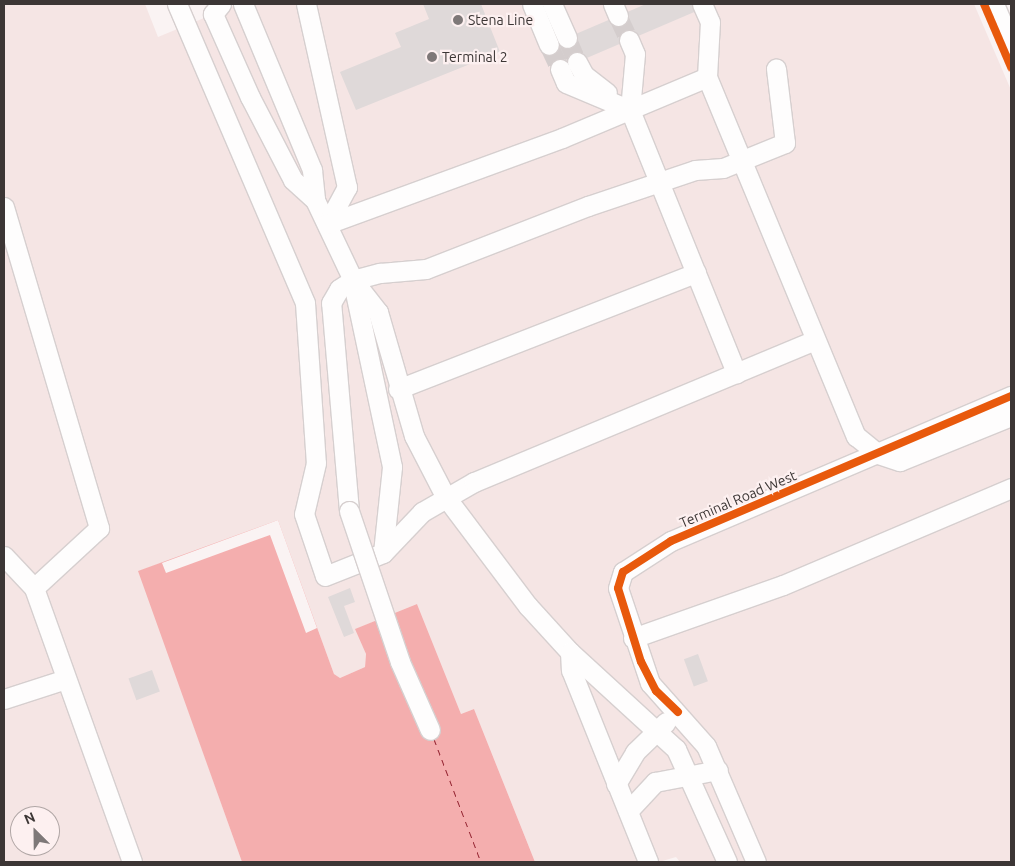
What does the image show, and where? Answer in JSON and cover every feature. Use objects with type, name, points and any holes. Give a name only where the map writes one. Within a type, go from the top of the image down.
[{"type":"street","points":[[178,4],[304,303],[316,463],[305,526],[326,576],[383,552],[407,526],[445,496],[514,463],[815,340]]},
{"type":"street","points":[[221,4],[214,14],[250,97],[293,180],[315,200],[353,280],[392,467],[383,552]]},
{"type":"street","points":[[243,4],[312,170],[315,200]]},
{"type":"street","points":[[306,4],[347,187],[328,224]]},
{"type":"street","points":[[532,4],[549,45]]},
{"type":"street","points":[[552,4],[567,38]]},
{"type":"street","points":[[702,4],[710,22],[707,77],[731,165],[755,198],[856,436],[878,454],[911,460],[1011,416]]},
{"type":"street","points":[[994,4],[1011,44]]},
{"type":"street","points":[[629,40],[635,54],[630,110],[736,373]]},
{"type":"street","points":[[577,62],[584,75],[630,110]]},
{"type":"street","points":[[560,69],[566,83],[630,110]]},
{"type":"street","points":[[430,730],[400,662],[349,511],[331,303],[339,289],[353,280],[426,269],[660,181],[695,170],[731,165],[785,143],[776,69]]},
{"type":"street","points":[[328,224],[630,110],[707,77]]},
{"type":"street","points":[[4,207],[99,528],[34,588]]},
{"type":"street","points":[[398,389],[696,273]]},
{"type":"street","points":[[353,280],[378,312],[398,389],[414,436],[445,496],[495,567],[570,652],[658,730],[691,775],[727,862]]},
{"type":"street","name":"Terminal Road West","points":[[756,862],[718,770],[678,712],[650,683],[633,638],[618,588],[623,572],[652,550],[1011,396]]},
{"type":"street","points":[[633,638],[783,585],[1011,488]]},
{"type":"street","points":[[4,556],[34,588],[132,862]]},
{"type":"street","points":[[570,652],[571,670],[648,862]]},
{"type":"street","points":[[4,699],[66,679]]},
{"type":"street","points":[[616,784],[635,752],[678,712]]},
{"type":"street","points":[[628,811],[655,782],[718,770]]},
{"type":"shaded area","points":[[4,4],[145,4],[158,37],[238,4],[974,4],[1011,90],[1011,862],[680,862],[676,857],[659,862],[535,862],[474,709],[461,714],[417,604],[356,629],[366,654],[365,667],[340,678],[334,674],[278,520],[139,571],[242,862],[4,862]]},
{"type":"shaded area","points":[[278,520],[334,674],[340,678],[365,667],[366,654],[355,629],[417,604],[461,714],[474,709],[535,862],[242,862],[138,571]]},
{"type":"pier","points":[[278,520],[317,628],[306,633],[270,535],[166,573],[162,563]]},
{"type":"building","name":"Terminal 2","points":[[423,4],[481,4],[500,52],[356,110],[340,72],[401,47],[395,33],[429,19]]},
{"type":"building","name":"Terminal 2","points":[[646,4],[713,4],[554,72],[543,48]]},
{"type":"building","points":[[350,588],[355,602],[344,606],[354,633],[344,637],[328,597]]},
{"type":"building","points":[[698,654],[708,681],[694,686],[684,659]]},
{"type":"building","points":[[152,670],[160,692],[136,700],[129,679]]},
{"type":"ferry route","points":[[434,739],[481,862]]},
{"type":"tunnel","points":[[618,16],[629,40]]},
{"type":"tunnel","points":[[567,38],[577,62]]},
{"type":"tunnel","points":[[549,45],[560,69]]},
{"type":"cycle path","points":[[984,4],[1011,67]]},
{"type":"cycle path","points":[[678,712],[656,691],[641,662],[618,588],[623,572],[671,541],[1011,396]]},
{"type":"place","name":"Stena Line","points":[[458,20]]},
{"type":"place","name":"Terminal 2","points":[[432,57]]}]
